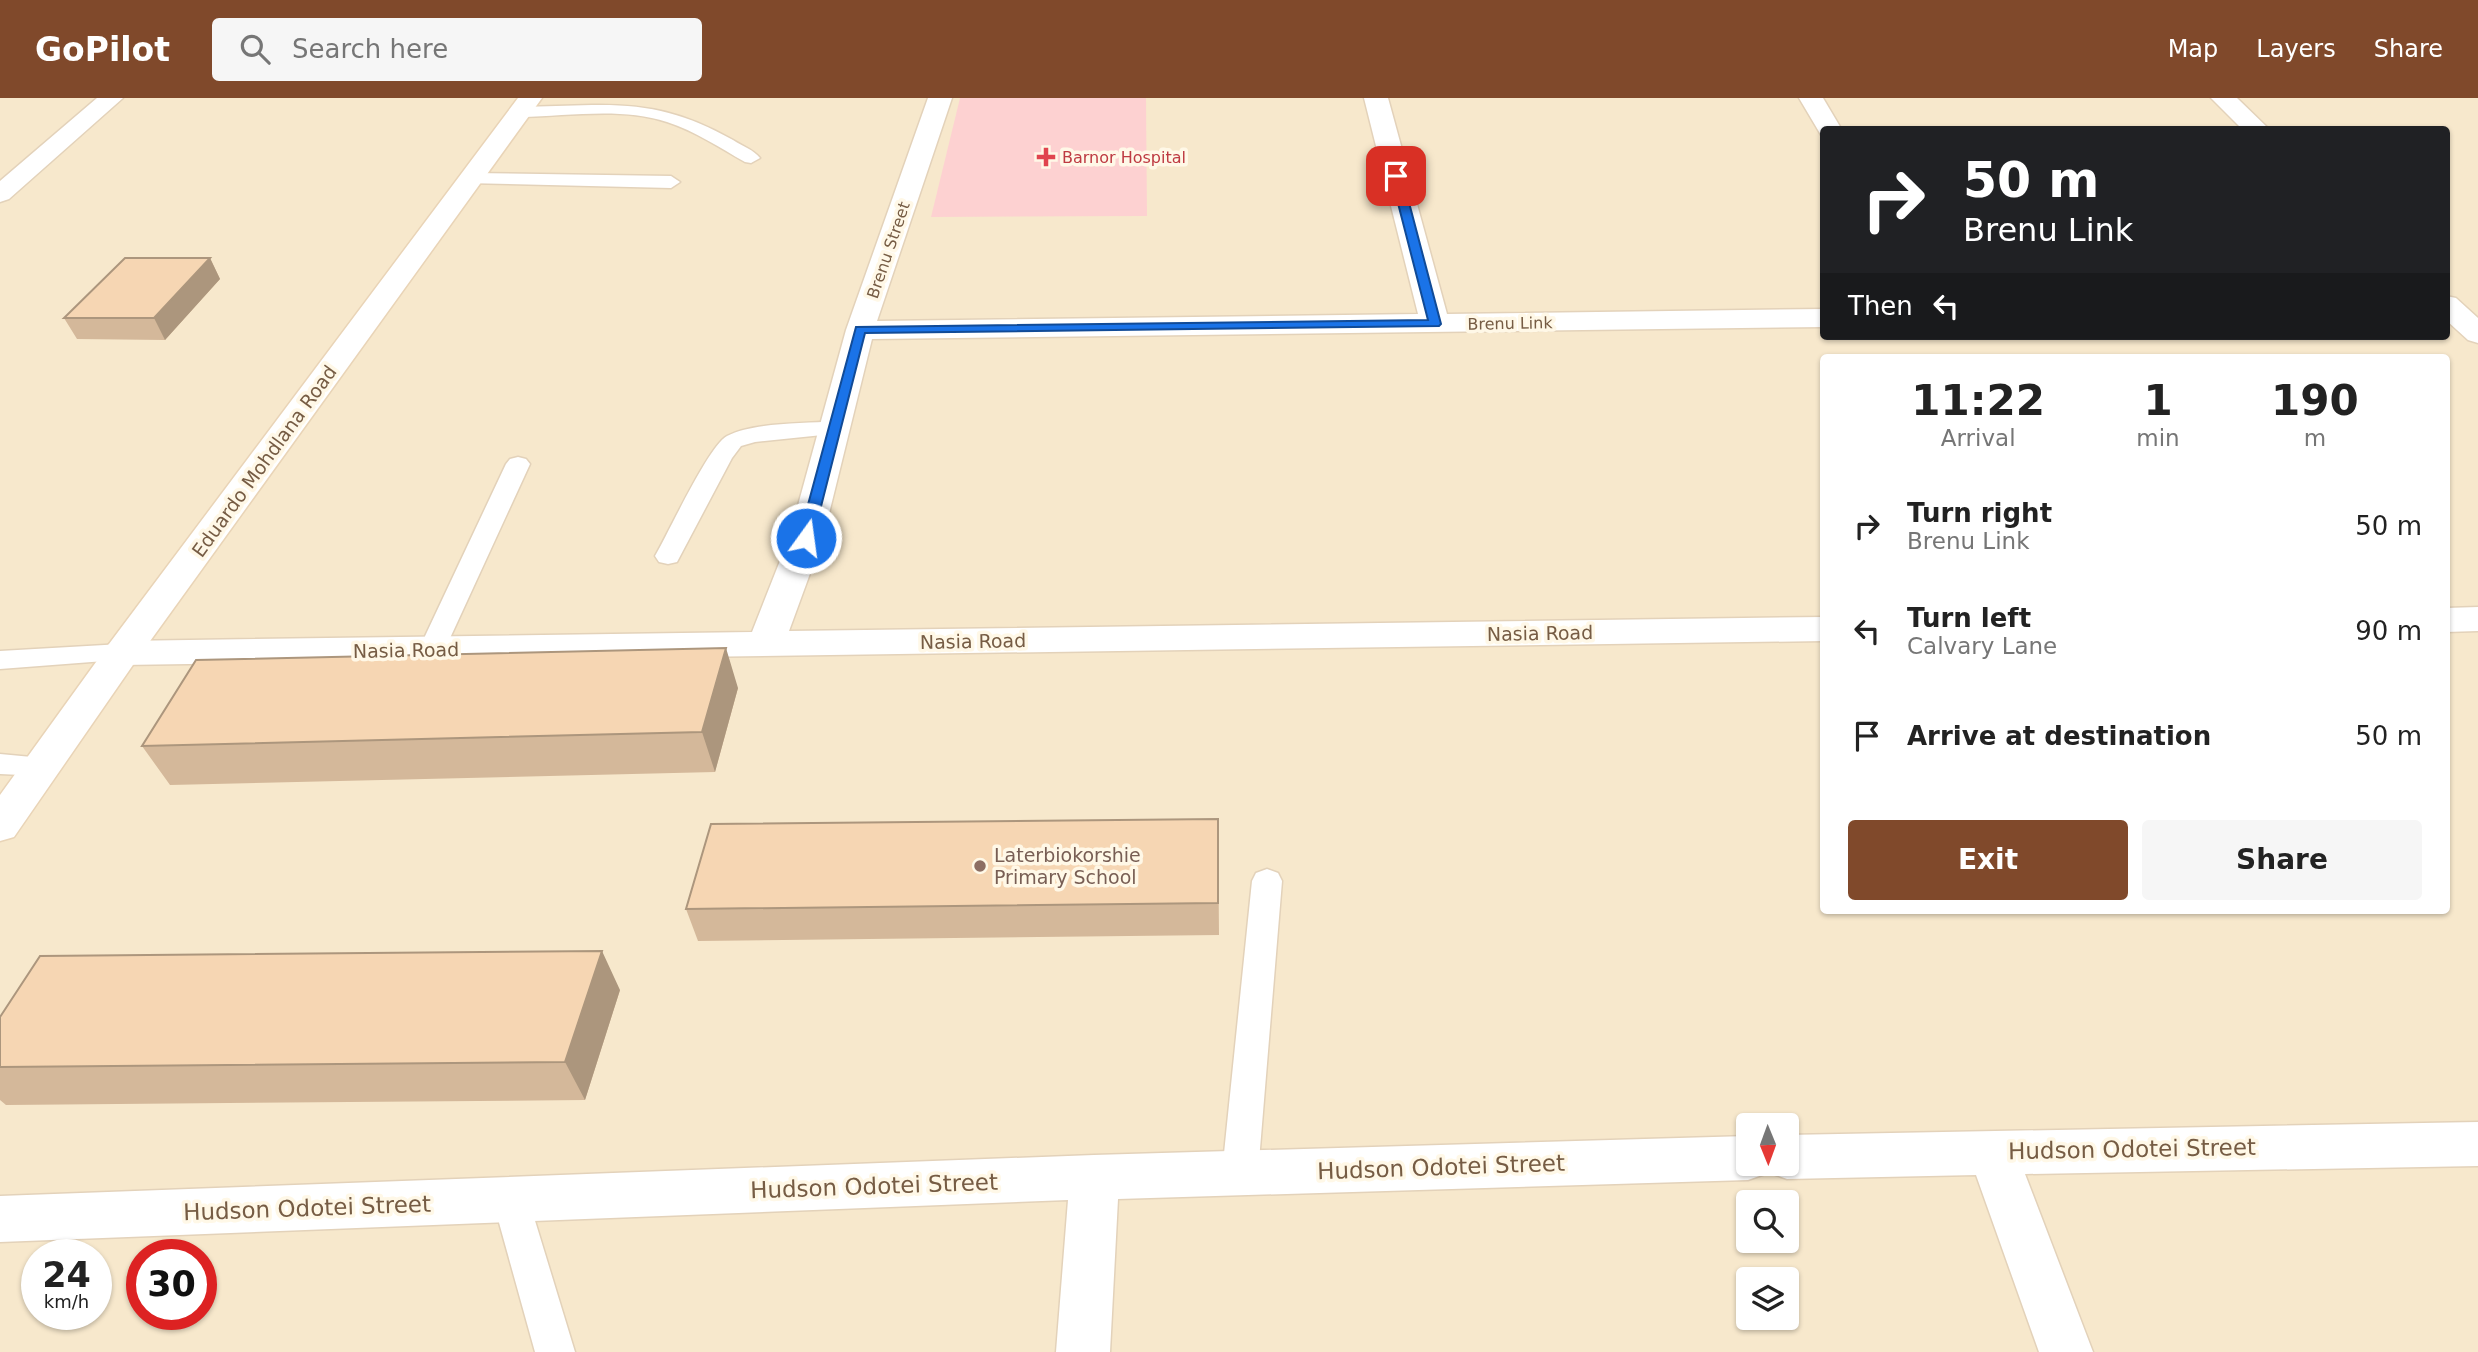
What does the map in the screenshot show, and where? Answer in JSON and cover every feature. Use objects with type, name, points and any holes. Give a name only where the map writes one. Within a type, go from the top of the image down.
[{"type":"street","points":[[0,194],[111,98]]},
{"type":"street","name":"Brenu Street","points":[[765,644],[806,538],[860,330],[940,98]]},
{"type":"street","points":[[1376,98],[1435,324]]},
{"type":"street","points":[[1811,98],[1827,126]]},
{"type":"street","points":[[2223,98],[2254,126]]},
{"type":"street","name":"Eduardo Mohdlana Road","points":[[0,826],[122,653],[525,105]]},
{"type":"street","points":[[2450,308],[2478,334]]},
{"type":"street","name":"Brenu Link","points":[[860,330],[1820,318]]},
{"type":"street","points":[[2450,620],[2478,619]]},
{"type":"street","name":"Nasia Road","points":[[122,653],[1820,629]]},
{"type":"street","name":"Hudson Odotei Street","points":[[1799,1157],[2478,1144]]},
{"type":"street","points":[[1992,1151],[2066,1352]]},
{"type":"street","name":"Hudson Odotei Street","points":[[0,1219],[1094,1177],[1736,1158]]},
{"type":"street","points":[[1083,1352],[1094,1177]]},
{"type":"lane","points":[[525,105],[663,115],[751,158]]},
{"type":"lane","points":[[472,179],[671,182]]},
{"type":"lane","points":[[668,556],[722,456],[733,441],[753,435],[834,428]]},
{"type":"lane","points":[[432,649],[519,464]]},
{"type":"lane","points":[[0,660],[122,653]]},
{"type":"lane","points":[[0,764],[43,765]]},
{"type":"lane","points":[[1240,1172],[1267,881]]},
{"type":"lane","points":[[511,1200],[555,1352]]},
{"type":"shaded area","points":[[0,98],[2478,98],[2478,1352],[0,1352]]},
{"type":"shaded area","name":"Barnor Hospital","points":[[960,98],[1146,98],[1147,216],[931,217]]},
{"type":"building","points":[[125,258],[210,258],[154,318],[64,318]]},
{"type":"building","points":[[726,648],[702,732],[142,746],[196,660]]},
{"type":"building","points":[[1218,819],[1218,903],[686,909],[711,824]]},
{"type":"building","points":[[602,951],[565,1062],[0,1067],[0,1017],[40,956]]},
{"type":"place","name":"Barnor Hospital","points":[[1046,157]]},
{"type":"place","name":"Laterbiokorshie Primary School","points":[[980,866]]},
{"type":"route","points":[[806,538],[860,330],[1435,324],[1396,176]]}]
